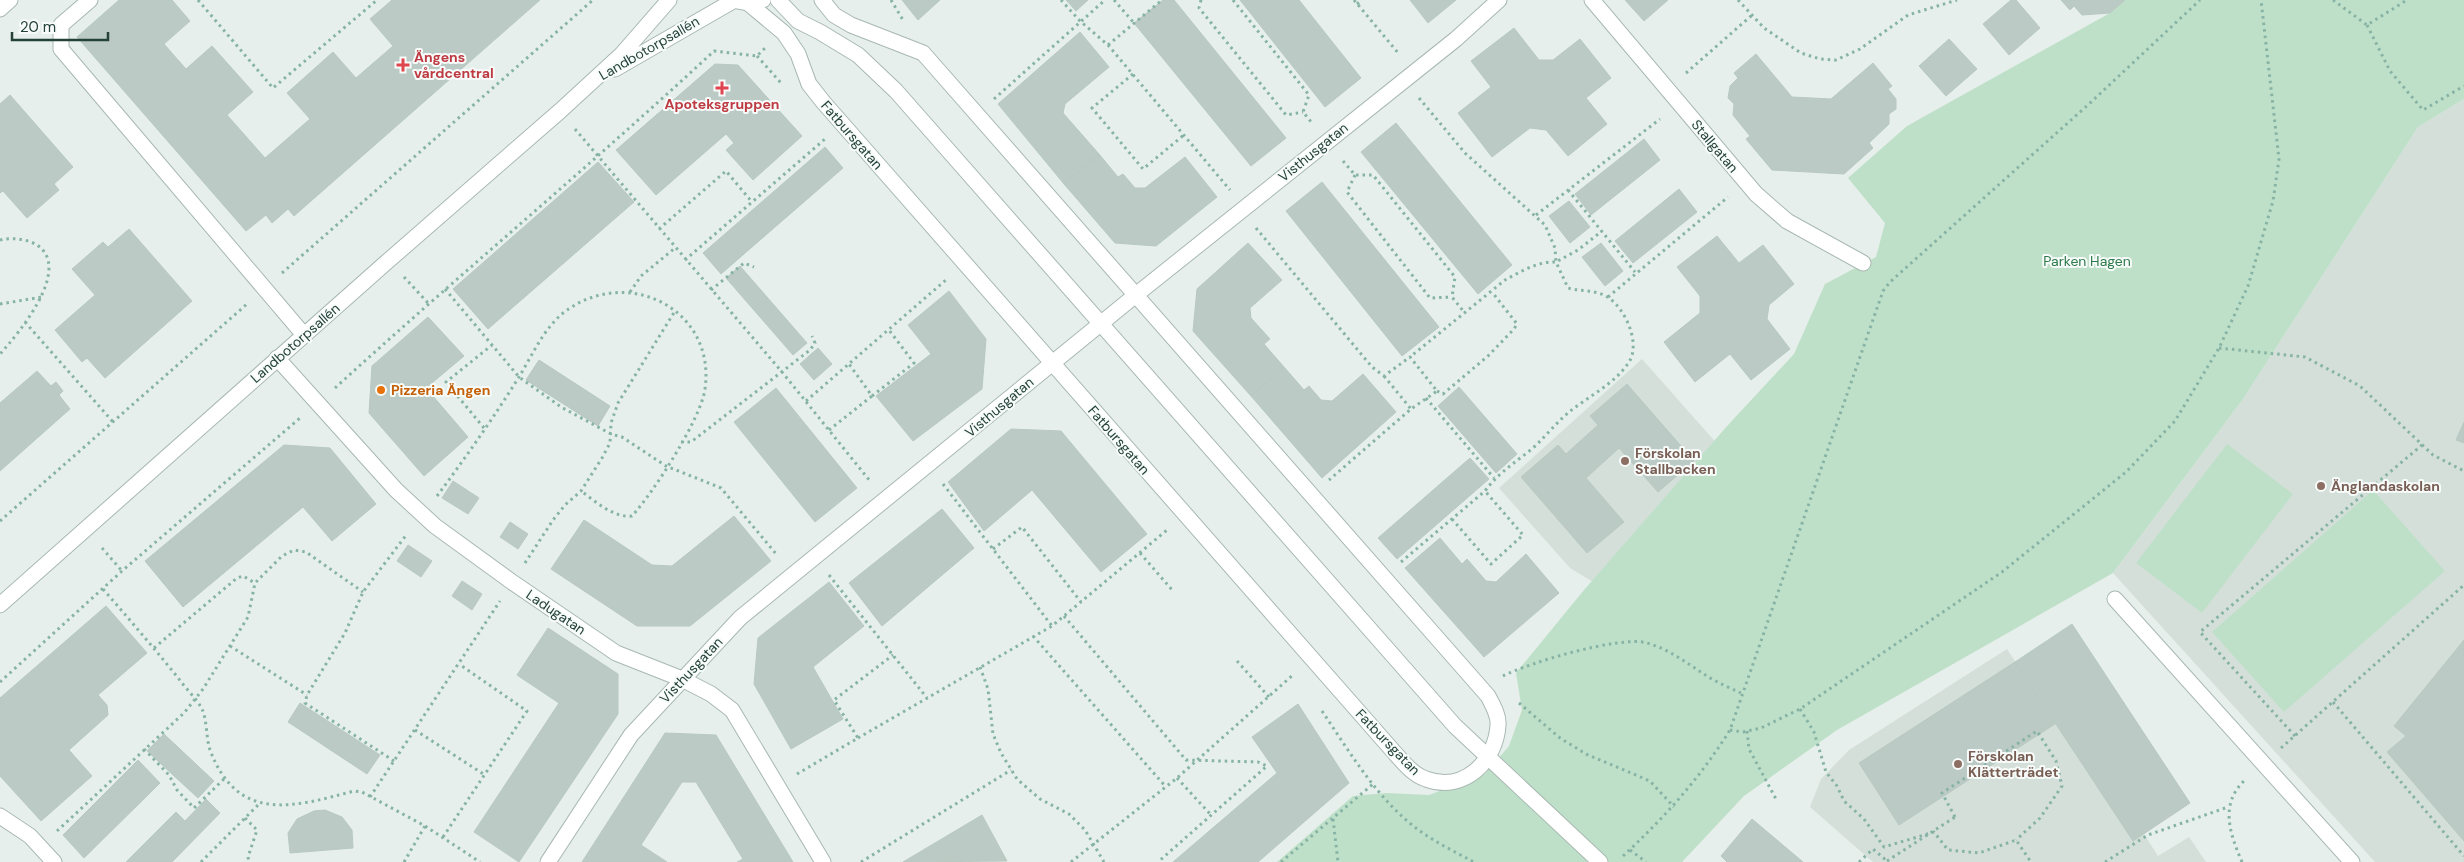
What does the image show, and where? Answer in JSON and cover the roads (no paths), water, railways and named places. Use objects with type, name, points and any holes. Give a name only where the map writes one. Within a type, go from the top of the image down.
[{"type":"street","points":[[0,9],[10,0]]},
{"type":"street","points":[[90,0],[73,5],[61,25],[61,49],[304,334]]},
{"type":"street","name":"Landbotorpsallén","points":[[0,606],[304,334],[560,111],[622,54],[669,0]]},
{"type":"street","points":[[778,0],[798,21],[858,55],[896,91],[1455,726],[1600,862]]},
{"type":"street","points":[[822,0],[834,15],[842,20],[923,53],[1136,294],[1481,689],[1494,708],[1498,723],[1493,749],[1489,758]]},
{"type":"street","name":"Visthusgatan","points":[[548,862],[631,735],[740,618],[1136,294],[1456,38],[1499,0]]},
{"type":"street","name":"Stallgatan","points":[[1592,0],[1746,182],[1787,221],[1862,263]]},
{"type":"street","name":"Landbotorpsallén","points":[[592,82],[744,1]]},
{"type":"street","name":"Fatbursgatan","points":[[744,1],[782,31],[798,54],[809,84],[824,103],[1414,773],[1433,780],[1461,779],[1473,773],[1489,758]]},
{"type":"street","points":[[842,20],[844,46]]},
{"type":"street","name":"Ladugatan","points":[[277,358],[396,490],[462,547],[616,653],[682,679],[711,694],[732,710],[823,862]]},
{"type":"street","points":[[2115,599],[2352,862]]},
{"type":"street","points":[[0,816],[30,836],[54,862]]},
{"type":"place","name":"Ängens vårdcentral","points":[[403,65]]},
{"type":"place","name":"Apoteksgruppen","points":[[722,88]]},
{"type":"place","name":"Pizzeria Ängen","points":[[381,390]]},
{"type":"place","name":"Förskolan Stallbacken","points":[[1625,461]]},
{"type":"place","name":"Änglandaskolan","points":[[2321,486]]},
{"type":"place","name":"Förskolan Klätterträdet","points":[[1958,764]]},
{"type":"park label","name":"Parken Hagen","points":[[2087,261]]}]
